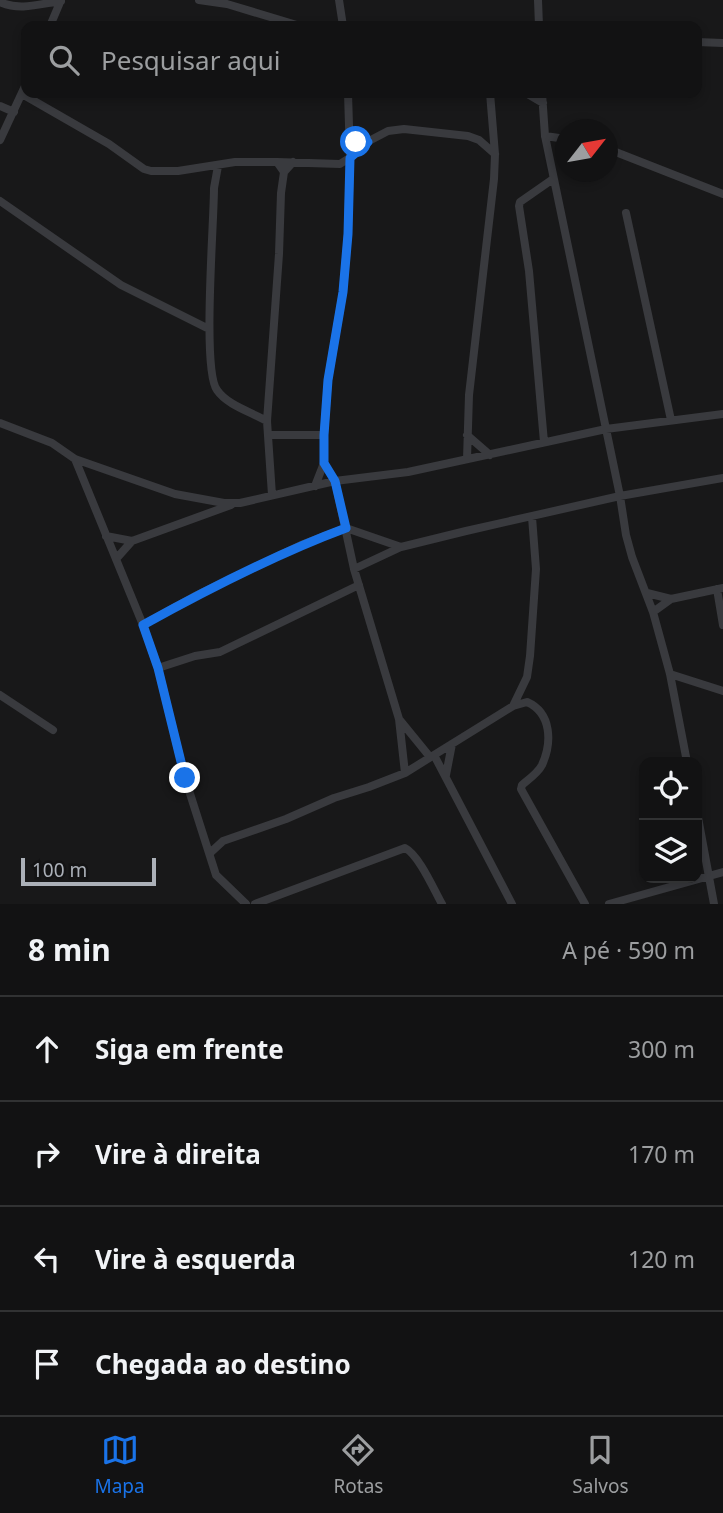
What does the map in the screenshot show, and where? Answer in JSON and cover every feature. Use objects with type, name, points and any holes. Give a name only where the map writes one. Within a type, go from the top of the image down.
[{"type":"street","points":[[199,0],[228,4],[284,21]]},
{"type":"street","points":[[339,0],[342,21]]},
{"type":"street","points":[[538,0],[539,21]]},
{"type":"street","points":[[0,2],[11,7],[21,7],[61,1]]},
{"type":"street","points":[[52,21],[61,1]]},
{"type":"street","points":[[702,42],[723,43]]},
{"type":"street","points":[[0,140],[21,96]]},
{"type":"street","points":[[29,98],[109,144],[151,172],[178,171],[236,162],[340,164],[368,142],[394,130],[468,136],[479,140],[495,153]]},
{"type":"street","points":[[315,486],[324,463],[328,380],[343,292],[348,234],[348,98]]},
{"type":"street","points":[[467,459],[469,396],[495,153],[490,98]]},
{"type":"street","points":[[534,98],[543,103]]},
{"type":"street","points":[[542,98],[545,136],[553,179],[626,535],[647,593],[670,674],[686,757]]},
{"type":"street","points":[[0,106],[13,112]]},
{"type":"street","points":[[545,136],[555,138]]},
{"type":"street","points":[[349,138],[356,142],[368,142]]},
{"type":"street","points":[[618,153],[723,194]]},
{"type":"street","points":[[277,162],[284,172]]},
{"type":"street","points":[[272,495],[267,421],[284,172],[293,162]]},
{"type":"street","points":[[218,166],[214,188],[209,329],[212,383],[218,393],[267,421]]},
{"type":"street","points":[[544,442],[529,271],[519,206],[520,202],[553,179]]},
{"type":"street","points":[[0,201],[121,285],[209,329]]},
{"type":"street","points":[[626,213],[671,420]]},
{"type":"street","points":[[116,559],[132,541],[240,503],[272,495],[335,481],[408,472],[606,429],[723,414]]},
{"type":"street","points":[[0,423],[52,443],[75,459],[175,494],[224,503],[240,503]]},
{"type":"street","points":[[268,435],[324,435]]},
{"type":"street","points":[[467,435],[490,455]]},
{"type":"street","points":[[75,459],[158,668],[185,778],[216,875],[246,904]]},
{"type":"street","points":[[324,463],[335,481],[359,585],[399,719],[405,773]]},
{"type":"street","points":[[355,569],[401,547],[620,496],[723,478]]},
{"type":"street","points":[[513,706],[527,677],[530,656],[537,569],[532,517]]},
{"type":"street","points":[[143,625],[197,595],[301,545],[346,528],[401,547]]},
{"type":"street","points":[[106,536],[132,541]]},
{"type":"street","points":[[158,668],[195,656],[220,652],[359,585]]},
{"type":"street","points":[[653,612],[671,599],[720,589],[723,625]]},
{"type":"street","points":[[647,593],[671,599]]},
{"type":"street","points":[[670,674],[723,691]]},
{"type":"street","points":[[0,695],[53,730]]},
{"type":"street","points":[[210,853],[223,841],[405,773],[513,706],[527,702],[541,710],[548,741],[542,765],[521,789],[585,904]]},
{"type":"street","points":[[399,719],[446,775],[512,904]]},
{"type":"street","points":[[446,775],[452,744]]},
{"type":"street","points":[[698,820],[714,904]]},
{"type":"street","points":[[205,836],[223,841]]},
{"type":"street","points":[[255,904],[405,848],[411,851],[442,904]]},
{"type":"street","points":[[609,904],[723,872]]},
{"type":"route","points":[[185,778],[158,668],[143,625],[197,595],[301,545],[346,528],[335,481],[324,463],[324,435],[328,380],[343,292],[350,158],[368,142],[356,142]]}]
